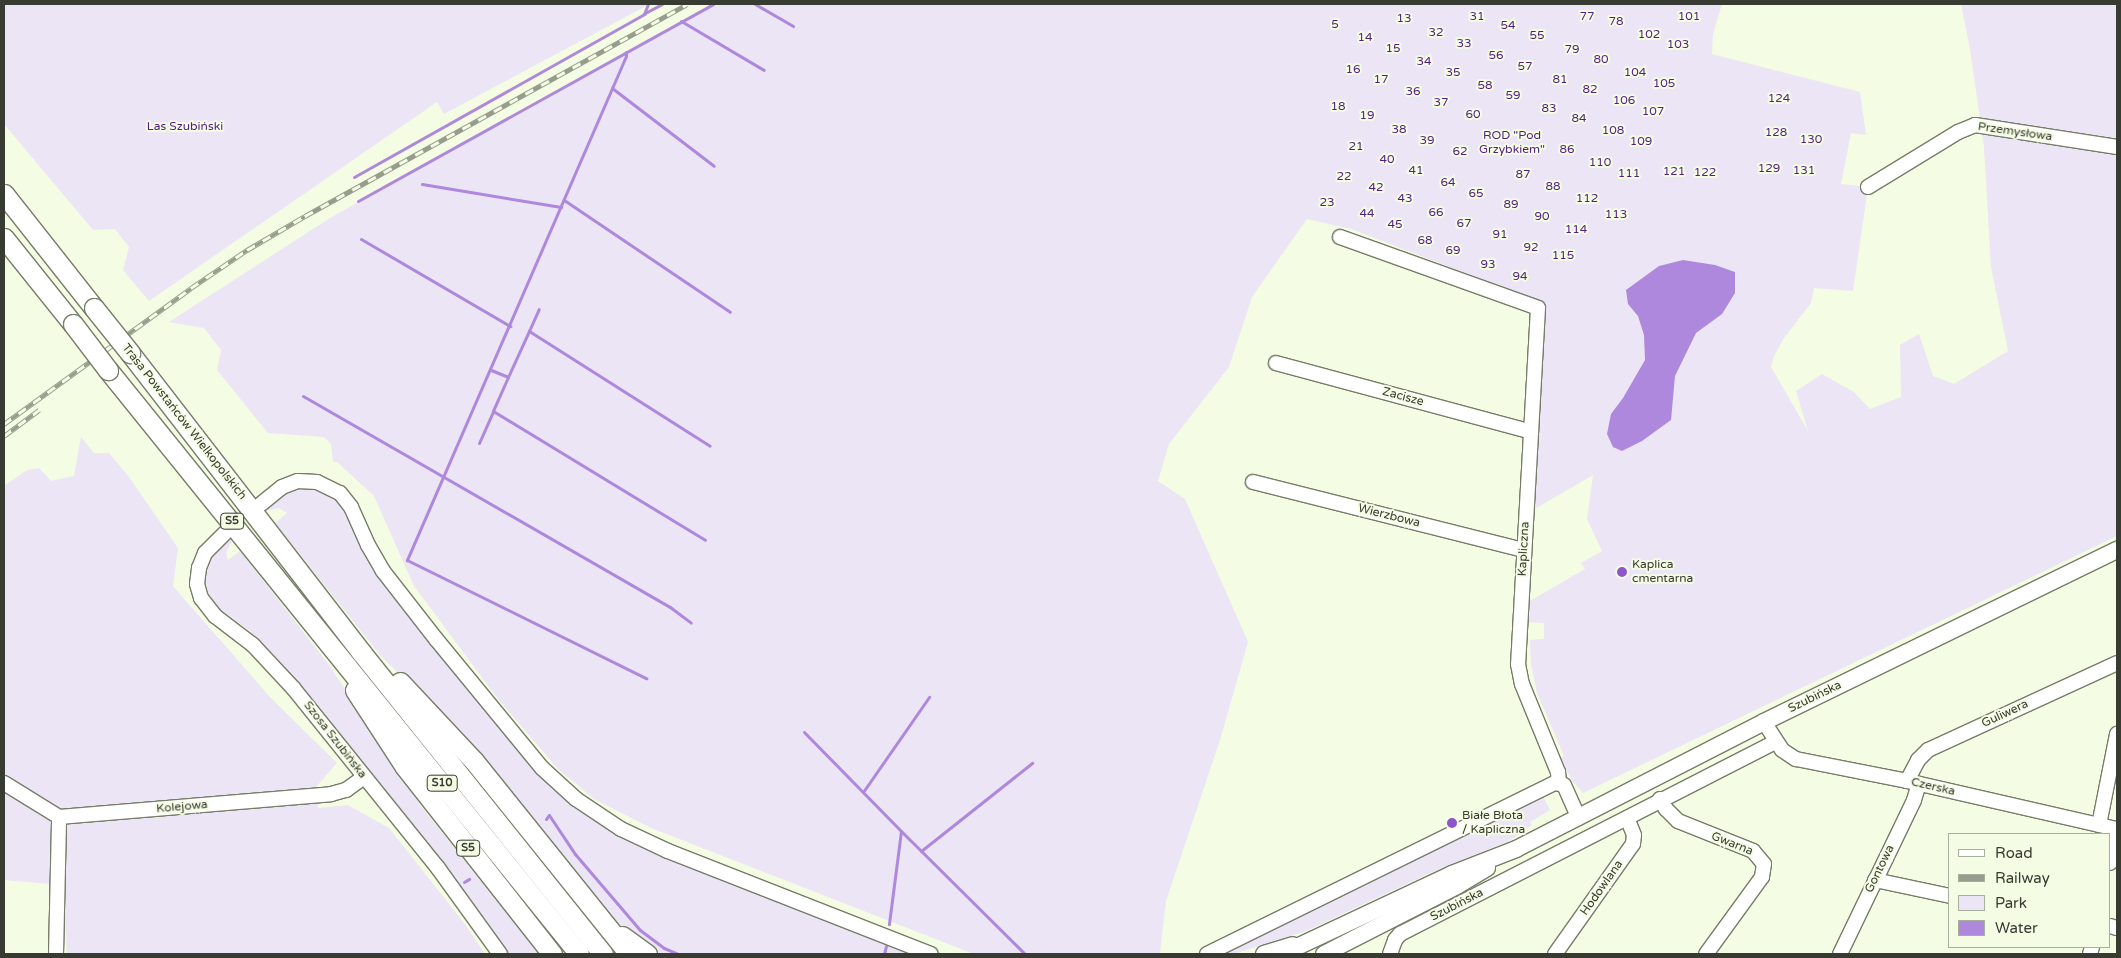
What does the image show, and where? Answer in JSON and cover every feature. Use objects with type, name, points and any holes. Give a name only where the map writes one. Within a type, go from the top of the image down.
[{"type":"highway","name":"Trasa Powstańców Wielkopolskich","points":[[4,194],[130,353],[361,652]]},
{"type":"highway","name":"Trasa Powstańców Wielkopolskich","points":[[4,238],[108,370],[304,611]]},
{"type":"highway","name":"S5","points":[[304,611],[405,767],[531,928],[546,954]]},
{"type":"highway","name":"S10","points":[[304,611],[579,954]]},
{"type":"highway","name":"S5","points":[[361,652],[399,682],[474,761],[629,954]]},
{"type":"highway","name":"S10","points":[[361,652],[603,954]]},
{"type":"highway","points":[[598,914],[647,954]]},
{"type":"highway","points":[[531,928],[552,954]]},
{"type":"main road","name":"Szubińska","points":[[1324,954],[1457,886],[1516,850],[1764,722],[2117,550]]},
{"type":"main road","name":"Szubińska","points":[[1314,940],[1452,874],[1516,850]]},
{"type":"main road","points":[[1264,954],[1314,940]]},
{"type":"main road","points":[[1282,954],[1314,940]]},
{"type":"street","name":"Przemysłowa","points":[[1868,187],[1958,132],[1975,125],[2117,147]]},
{"type":"street","name":"Kapliczna","points":[[1340,237],[1538,308],[1518,664],[1522,684],[1558,772],[1559,782],[1564,785],[1579,818]]},
{"type":"street","name":"Zacisze","points":[[1276,363],[1531,432]]},
{"type":"street","points":[[261,504],[282,487],[305,480],[328,486],[340,493],[351,507],[368,545],[383,570],[430,632],[542,768],[576,799],[621,829],[668,851],[931,954]]},
{"type":"street","name":"Wierzbowa","points":[[1254,482],[1523,550]]},
{"type":"street","name":"Szosa Szubińska","points":[[225,533],[205,553],[199,568],[197,584],[201,598],[214,616],[242,636],[279,672],[438,868],[500,954]]},
{"type":"street","name":"Guliwera","points":[[1913,783],[1915,764],[1928,750],[2117,663]]},
{"type":"street","name":"Czerska","points":[[1764,722],[1775,742],[1782,750],[1796,759],[2117,829]]},
{"type":"street","points":[[2099,825],[2117,734]]},
{"type":"street","name":"Szubińska","points":[[1390,954],[1395,940],[1400,934],[1628,818],[1660,799],[1775,742]]},
{"type":"street","name":"Kolejowa","points":[[59,817],[331,794],[346,790],[364,777]]},
{"type":"street","points":[[1207,954],[1534,792],[1559,782]]},
{"type":"street","name":"Gontowa","points":[[1840,954],[1914,800],[1913,783]]},
{"type":"street","points":[[4,784],[59,817],[56,954]]},
{"type":"street","name":"Gwarna","points":[[1660,799],[1666,809],[1678,821],[1753,851],[1764,864],[1762,878],[1706,954]]},
{"type":"street","name":"Hodowlana","points":[[1555,954],[1633,844],[1634,835],[1628,818]]},
{"type":"street","points":[[2111,858],[2117,829]]},
{"type":"street","points":[[1875,880],[1948,896]]},
{"type":"green space","name":"Las Szubiński","points":[[4,4],[650,4],[444,114],[437,102],[149,301],[123,270],[129,247],[115,229],[93,230],[4,124]]},
{"type":"green space","points":[[713,4],[1722,4],[1713,34],[1712,54],[1860,92],[1866,135],[1851,133],[1841,184],[1868,187],[1853,291],[1814,288],[1811,303],[1784,338],[1774,356],[1771,367],[1808,431],[1796,391],[1822,374],[1854,392],[1870,409],[1901,397],[1900,345],[1919,334],[1933,376],[1954,384],[2008,351],[1991,267],[1984,147],[1970,49],[1961,4],[2117,4],[2117,536],[1583,793],[1573,782],[1560,759],[1564,756],[1537,693],[1531,664],[1530,640],[1544,639],[1544,623],[1529,622],[1530,601],[1585,569],[1581,563],[1602,551],[1587,519],[1593,475],[1526,514],[1541,309],[1536,299],[1532,302],[1499,286],[1351,229],[1307,219],[1252,297],[1229,367],[1169,444],[1158,481],[1185,499],[1248,642],[1220,740],[1166,901],[1160,953],[974,954],[651,828],[594,799],[558,769],[498,699],[414,586],[374,496],[337,462],[333,462],[331,444],[324,437],[268,433],[217,370],[221,350],[204,328],[169,322],[330,218]]},
{"type":"green space","points":[[81,437],[94,453],[109,453],[129,477],[178,548],[173,586],[269,696],[337,763],[316,787],[318,808],[348,805],[389,828],[464,923],[485,954],[67,954],[63,885],[4,880],[4,486],[27,470],[39,468],[51,481],[74,476]]},
{"type":"green space","points":[[312,487],[324,490],[339,503],[365,552],[513,743],[551,788],[586,815],[623,837],[918,954],[659,954],[630,933],[608,914],[432,707],[380,655],[275,523],[287,513],[279,508],[266,511],[264,509],[285,493],[295,489]]},
{"type":"green space","points":[[230,539],[232,541],[226,553],[228,560],[240,551],[330,666],[420,805],[539,954],[506,954],[498,939],[459,885],[278,659],[250,631],[218,608],[208,592],[205,577],[212,553]]},
{"type":"green space","points":[[1542,794],[1550,810],[1530,822],[1532,825],[1509,841],[1428,874],[1304,932],[1233,954],[1218,954],[1385,874]]},
{"type":"water","points":[[1683,260],[1715,265],[1735,272],[1735,293],[1722,314],[1696,333],[1675,376],[1671,420],[1642,441],[1622,451],[1613,447],[1607,434],[1611,414],[1623,398],[1645,360],[1644,335],[1638,316],[1628,304],[1626,290],[1659,266]]},
{"type":"waterway","points":[[354,177],[644,14],[648,4]]},
{"type":"waterway","points":[[645,13],[662,4]]},
{"type":"waterway","points":[[358,201],[713,4]]},
{"type":"waterway","points":[[755,4],[793,26]]},
{"type":"waterway","points":[[681,21],[764,70]]},
{"type":"waterway","points":[[626,52],[626,56],[407,560],[646,678]]},
{"type":"waterway","points":[[612,88],[714,166]]},
{"type":"waterway","points":[[422,184],[561,207]]},
{"type":"waterway","points":[[564,200],[730,312]]},
{"type":"waterway","points":[[361,239],[510,326]]},
{"type":"waterway","points":[[529,331],[539,309]]},
{"type":"waterway","points":[[491,370],[508,377],[529,331],[710,446]]},
{"type":"waterway","points":[[508,377],[493,411],[705,540]]},
{"type":"waterway","points":[[303,396],[670,607],[691,623]]},
{"type":"waterway","points":[[479,443],[493,411]]},
{"type":"waterway","points":[[863,792],[929,697]]},
{"type":"waterway","points":[[804,732],[901,831],[889,924]]},
{"type":"waterway","points":[[921,851],[1032,763]]},
{"type":"waterway","points":[[546,819],[549,815],[575,854],[640,930],[664,948],[678,954]]},
{"type":"waterway","points":[[902,832],[1025,954]]},
{"type":"waterway","points":[[464,882],[469,879]]},
{"type":"waterway","points":[[884,954],[886,946]]},
{"type":"railway","points":[[4,424],[191,288],[247,250],[687,4]]},
{"type":"railway","points":[[4,436],[39,410]]},
{"type":"place","name":"Kaplica cmentarna","points":[[1622,572]]},
{"type":"place","name":"Białe Błota / Kapliczna","points":[[1452,823]]},
{"type":"park label","name":"31","points":[[1477,17]]},
{"type":"park label","name":"77","points":[[1587,17]]},
{"type":"park label","name":"101","points":[[1689,17]]},
{"type":"park label","name":"13","points":[[1404,19]]},
{"type":"park label","name":"78","points":[[1616,22]]},
{"type":"park label","name":"5","points":[[1335,25]]},
{"type":"park label","name":"54","points":[[1508,26]]},
{"type":"park label","name":"32","points":[[1436,33]]},
{"type":"park label","name":"102","points":[[1649,35]]},
{"type":"park label","name":"55","points":[[1537,36]]},
{"type":"park label","name":"14","points":[[1365,38]]},
{"type":"park label","name":"33","points":[[1464,44]]},
{"type":"park label","name":"103","points":[[1678,45]]},
{"type":"park label","name":"15","points":[[1393,49]]},
{"type":"park label","name":"79","points":[[1572,50]]},
{"type":"park label","name":"56","points":[[1496,56]]},
{"type":"park label","name":"80","points":[[1601,60]]},
{"type":"park label","name":"34","points":[[1424,62]]},
{"type":"park label","name":"57","points":[[1525,67]]},
{"type":"park label","name":"16","points":[[1353,70]]},
{"type":"park label","name":"35","points":[[1453,73]]},
{"type":"park label","name":"104","points":[[1635,73]]},
{"type":"park label","name":"17","points":[[1381,80]]},
{"type":"park label","name":"81","points":[[1560,80]]},
{"type":"park label","name":"105","points":[[1664,84]]},
{"type":"park label","name":"58","points":[[1485,86]]},
{"type":"park label","name":"82","points":[[1590,90]]},
{"type":"park label","name":"36","points":[[1413,92]]},
{"type":"park label","name":"59","points":[[1513,96]]},
{"type":"park label","name":"124","points":[[1779,99]]},
{"type":"park label","name":"106","points":[[1624,101]]},
{"type":"park label","name":"37","points":[[1441,103]]},
{"type":"park label","name":"18","points":[[1338,107]]},
{"type":"park label","name":"83","points":[[1549,109]]},
{"type":"park label","name":"107","points":[[1653,112]]},
{"type":"park label","name":"60","points":[[1473,115]]},
{"type":"park label","name":"19","points":[[1367,116]]},
{"type":"park label","name":"84","points":[[1579,119]]},
{"type":"park label","name":"38","points":[[1399,130]]},
{"type":"park label","name":"108","points":[[1613,131]]},
{"type":"park label","name":"128","points":[[1776,133]]},
{"type":"park label","name":"130","points":[[1811,140]]},
{"type":"park label","name":"39","points":[[1427,141]]},
{"type":"park label","name":"109","points":[[1641,142]]},
{"type":"park label","name":"ROD \"Pod Grzybkiem\"","points":[[1512,143]]},
{"type":"park label","name":"21","points":[[1356,147]]},
{"type":"park label","name":"86","points":[[1567,150]]},
{"type":"park label","name":"62","points":[[1460,152]]},
{"type":"park label","name":"40","points":[[1387,160]]},
{"type":"park label","name":"110","points":[[1600,163]]},
{"type":"park label","name":"129","points":[[1769,169]]},
{"type":"park label","name":"41","points":[[1416,171]]},
{"type":"park label","name":"131","points":[[1804,171]]},
{"type":"park label","name":"121","points":[[1674,172]]},
{"type":"park label","name":"122","points":[[1705,173]]},
{"type":"park label","name":"111","points":[[1629,174]]},
{"type":"park label","name":"87","points":[[1523,175]]},
{"type":"park label","name":"22","points":[[1344,177]]},
{"type":"park label","name":"64","points":[[1448,183]]},
{"type":"park label","name":"88","points":[[1553,187]]},
{"type":"park label","name":"42","points":[[1376,188]]},
{"type":"park label","name":"65","points":[[1476,194]]},
{"type":"park label","name":"43","points":[[1405,199]]},
{"type":"park label","name":"112","points":[[1587,199]]},
{"type":"park label","name":"23","points":[[1327,203]]},
{"type":"park label","name":"89","points":[[1511,205]]},
{"type":"park label","name":"66","points":[[1436,213]]},
{"type":"park label","name":"44","points":[[1367,214]]},
{"type":"park label","name":"113","points":[[1616,215]]},
{"type":"park label","name":"90","points":[[1542,217]]},
{"type":"park label","name":"67","points":[[1464,224]]},
{"type":"park label","name":"45","points":[[1395,225]]},
{"type":"park label","name":"114","points":[[1576,230]]},
{"type":"park label","name":"91","points":[[1500,235]]},
{"type":"park label","name":"68","points":[[1425,241]]},
{"type":"park label","name":"92","points":[[1531,248]]},
{"type":"park label","name":"69","points":[[1453,251]]},
{"type":"park label","name":"115","points":[[1563,256]]},
{"type":"park label","name":"93","points":[[1488,265]]},
{"type":"park label","name":"94","points":[[1520,277]]}]
